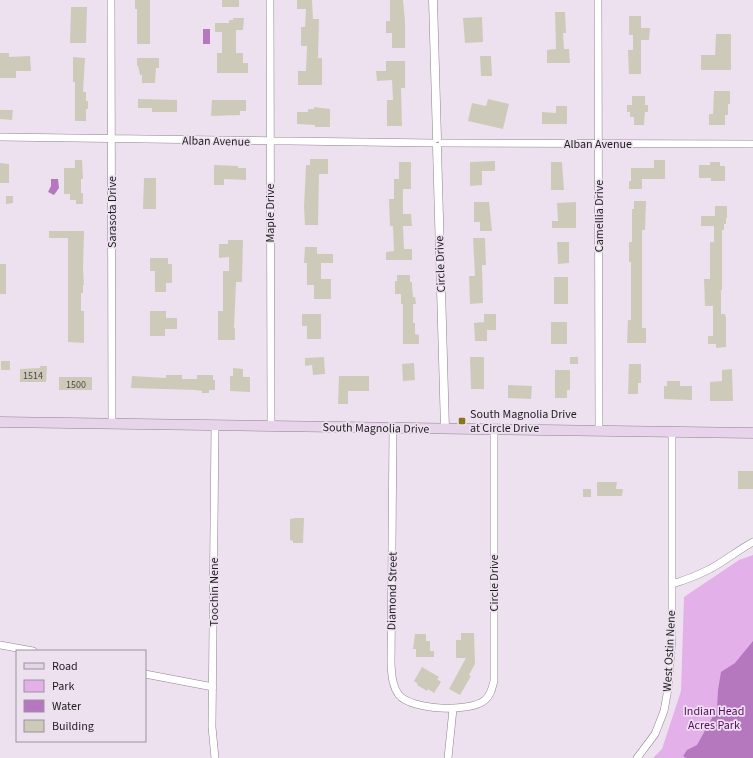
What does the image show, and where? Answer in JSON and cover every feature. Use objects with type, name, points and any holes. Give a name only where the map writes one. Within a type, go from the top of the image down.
[{"type":"main road","name":"South Magnolia Drive","points":[[0,422],[753,433]]},
{"type":"street","name":"Sarasota Drive","points":[[111,0],[112,424]]},
{"type":"street","name":"Maple Drive","points":[[270,0],[271,426]]},
{"type":"street","name":"Circle Drive","points":[[433,0],[445,429]]},
{"type":"street","name":"Camellia Drive","points":[[598,0],[599,431]]},
{"type":"street","name":"Alban Avenue","points":[[0,137],[270,142],[753,144]]},
{"type":"street","name":"Toochin Nene","points":[[215,426],[212,727],[215,758]]},
{"type":"street","name":"Diamond Street","points":[[393,428],[392,678],[394,687],[399,696],[415,704],[453,709]]},
{"type":"street","name":"Circle Drive","points":[[453,709],[473,706],[484,700],[490,693],[494,681],[494,430]]},
{"type":"street","name":"West Ostin Nene","points":[[637,758],[655,734],[664,711],[671,665],[672,433]]},
{"type":"street","points":[[672,584],[693,577],[712,568],[753,542]]},
{"type":"street","points":[[0,646],[26,650]]},
{"type":"street","points":[[146,674],[213,687]]},
{"type":"street","points":[[448,758],[453,709]]},
{"type":"green space","name":"Indian Head Acres Park","points":[[753,555],[753,758],[653,758],[662,749],[681,691],[684,597],[739,560]]},
{"type":"water","points":[[203,29],[210,29],[210,44],[203,44]]},
{"type":"water","points":[[51,179],[58,179],[59,188],[54,195],[48,192],[51,186]]},
{"type":"water","points":[[753,641],[753,758],[686,758],[683,756],[687,750],[697,745],[717,709],[721,672],[735,663]]},
{"type":"building","points":[[135,0],[150,0],[150,44],[137,44],[137,9],[135,9]]},
{"type":"building","points":[[222,0],[239,0],[239,7],[222,7]]},
{"type":"building","points":[[297,0],[312,0],[313,19],[319,19],[318,58],[322,58],[322,85],[298,85],[298,71],[306,71],[307,46],[301,46],[301,27],[305,27],[306,9],[297,9]]},
{"type":"building","points":[[390,0],[403,0],[405,48],[392,48],[392,33],[386,33],[386,21],[390,21]]},
{"type":"building","points":[[71,7],[87,7],[86,43],[70,43]]},
{"type":"building","points":[[555,12],[565,12],[566,33],[563,33],[564,49],[569,49],[570,63],[547,63],[547,50],[556,49]]},
{"type":"building","points":[[629,16],[641,16],[641,28],[650,28],[649,40],[641,40],[641,74],[629,74],[628,50],[633,50],[633,35],[629,35]]},
{"type":"building","points":[[482,17],[483,42],[465,43],[463,18]]},
{"type":"building","points":[[233,18],[244,18],[243,30],[236,30],[236,53],[243,53],[243,63],[248,63],[248,73],[217,73],[217,53],[222,53],[222,32],[215,32],[215,23],[229,23],[229,20],[233,20]]},
{"type":"building","points":[[716,34],[731,34],[731,70],[701,70],[701,55],[715,55]]},
{"type":"building","points":[[0,53],[9,53],[9,57],[30,56],[31,71],[16,71],[16,78],[0,78]]},
{"type":"building","points":[[480,56],[491,56],[492,76],[481,76]]},
{"type":"building","points":[[73,57],[85,58],[83,92],[86,92],[86,101],[88,101],[86,121],[75,121],[75,82],[73,82]]},
{"type":"building","points":[[137,58],[159,58],[159,68],[156,68],[155,83],[142,83],[142,75],[140,75],[137,66]]},
{"type":"building","points":[[386,61],[405,61],[405,88],[401,88],[402,126],[387,126],[387,100],[393,100],[392,80],[377,81],[376,71],[386,71]]},
{"type":"building","points":[[714,91],[730,91],[730,104],[728,104],[728,115],[725,115],[725,125],[709,125],[709,114],[713,114]]},
{"type":"building","points":[[632,96],[645,96],[645,105],[648,105],[648,112],[645,112],[644,125],[634,125],[634,117],[630,117],[630,112],[627,112],[627,105],[632,105]]},
{"type":"building","points":[[138,99],[177,100],[177,112],[152,112],[152,108],[138,108]]},
{"type":"building","points":[[488,99],[509,104],[503,129],[468,121],[472,103],[486,106]]},
{"type":"building","points":[[212,100],[246,100],[246,111],[240,111],[240,115],[211,116]]},
{"type":"building","points":[[556,106],[567,106],[567,124],[542,124],[542,112],[556,113]]},
{"type":"building","points":[[314,107],[330,109],[330,127],[315,127],[315,125],[297,124],[297,112],[308,112],[308,109],[314,109]]},
{"type":"building","points":[[0,110],[13,110],[12,120],[0,119]]},
{"type":"building","points":[[310,159],[328,159],[328,174],[319,174],[318,225],[305,225],[304,207],[306,165],[310,165]]},
{"type":"building","points":[[75,160],[82,160],[83,179],[81,179],[81,193],[83,193],[83,204],[76,204],[76,200],[70,200],[70,194],[64,194],[64,168],[75,168]]},
{"type":"building","points":[[654,160],[665,160],[665,179],[642,179],[642,189],[629,189],[629,181],[631,181],[631,168],[654,168]]},
{"type":"building","points":[[495,161],[495,171],[482,171],[482,185],[470,186],[470,162]]},
{"type":"building","points":[[399,162],[411,162],[411,189],[403,189],[403,214],[411,214],[412,226],[403,226],[404,249],[412,249],[412,260],[386,260],[386,252],[394,251],[393,226],[390,226],[389,199],[394,199],[394,179],[399,179]]},
{"type":"building","points":[[551,162],[562,162],[564,190],[551,190]]},
{"type":"building","points":[[710,162],[720,162],[720,166],[725,166],[725,181],[711,181],[711,178],[699,178],[699,165],[710,165]]},
{"type":"building","points":[[0,163],[9,164],[9,183],[0,183]]},
{"type":"building","points":[[214,165],[238,166],[238,168],[246,168],[246,180],[224,179],[224,185],[214,185]]},
{"type":"building","points":[[144,178],[156,178],[156,209],[143,209]]},
{"type":"building","points":[[6,196],[13,196],[13,203],[6,204]]},
{"type":"building","points":[[634,201],[646,201],[645,230],[642,230],[642,328],[646,328],[646,343],[627,343],[628,320],[631,320],[631,262],[629,262],[629,242],[632,242],[632,209],[634,209]]},
{"type":"building","points":[[474,202],[489,202],[492,231],[480,231],[480,222],[474,222]]},
{"type":"building","points":[[576,202],[576,228],[552,228],[552,221],[558,221],[557,203]]},
{"type":"building","points":[[715,206],[727,206],[726,224],[724,224],[724,230],[722,230],[721,290],[721,314],[725,314],[726,318],[726,347],[716,348],[716,344],[708,344],[708,336],[713,336],[713,306],[705,306],[704,279],[710,279],[710,242],[714,242],[714,226],[701,226],[701,216],[715,216]]},
{"type":"building","points":[[49,231],[84,231],[84,285],[83,293],[81,293],[81,311],[84,311],[84,343],[68,342],[68,238],[49,238]]},
{"type":"building","points":[[473,238],[485,238],[486,265],[482,265],[483,303],[470,304],[469,276],[475,276]]},
{"type":"building","points":[[228,240],[243,240],[242,282],[236,282],[234,328],[235,340],[218,340],[218,311],[223,311],[223,271],[229,271],[229,257],[219,258],[219,244],[228,244]]},
{"type":"building","points":[[557,242],[569,242],[569,263],[558,264]]},
{"type":"building","points":[[305,247],[317,247],[317,254],[333,254],[333,263],[321,263],[321,279],[331,279],[331,299],[314,299],[314,285],[307,285],[307,263],[304,263]]},
{"type":"building","points":[[150,258],[168,258],[168,264],[172,264],[172,283],[166,283],[166,292],[155,292],[155,271],[150,271]]},
{"type":"building","points":[[0,264],[6,264],[6,294],[0,294]]},
{"type":"building","points":[[397,275],[410,275],[413,297],[415,297],[416,304],[413,304],[413,323],[415,323],[415,334],[419,335],[419,344],[403,344],[403,304],[401,304],[401,294],[395,294],[395,281],[397,281]]},
{"type":"building","points":[[554,277],[568,277],[568,304],[554,304]]},
{"type":"building","points":[[150,311],[166,311],[166,318],[177,318],[177,329],[165,329],[165,336],[150,336]]},
{"type":"building","points":[[302,314],[321,314],[321,339],[307,339],[307,326],[302,326]]},
{"type":"building","points":[[484,314],[496,314],[496,330],[487,330],[487,341],[475,341],[474,323],[484,322]]},
{"type":"building","points":[[551,322],[567,322],[567,344],[551,344]]},
{"type":"building","points":[[324,357],[325,374],[313,375],[312,365],[305,366],[305,358]]},
{"type":"building","points":[[470,357],[484,357],[484,389],[471,389]]},
{"type":"building","points":[[570,357],[578,357],[578,364],[570,364]]},
{"type":"building","points":[[1,361],[10,361],[10,370],[1,370]]},
{"type":"building","points":[[414,363],[415,380],[403,381],[402,364]]},
{"type":"building","points":[[629,364],[641,364],[641,383],[638,383],[638,394],[628,394]]},
{"type":"building","points":[[40,366],[47,366],[46,382],[20,382],[20,369],[40,368]]},
{"type":"building","points":[[233,368],[243,369],[243,377],[250,377],[250,392],[230,391],[230,376],[233,376]]},
{"type":"building","points":[[732,369],[733,401],[710,401],[710,382],[722,381],[722,370]]},
{"type":"building","points":[[555,370],[570,370],[570,390],[567,390],[567,398],[555,398]]},
{"type":"building","points":[[166,375],[182,375],[182,379],[197,379],[197,375],[213,375],[213,380],[215,380],[215,390],[209,390],[209,393],[202,393],[202,391],[195,390],[131,388],[132,376],[166,378]]},
{"type":"building","points":[[339,376],[369,376],[369,391],[348,391],[348,404],[338,404]]},
{"type":"building","points":[[59,377],[92,377],[92,390],[59,390]]},
{"type":"building","points":[[667,381],[680,381],[680,386],[692,386],[692,400],[664,399],[664,386],[667,386]]},
{"type":"building","points":[[508,385],[532,386],[531,399],[508,398]]},
{"type":"building","points":[[738,471],[753,471],[753,489],[738,489]]},
{"type":"building","points":[[597,482],[617,482],[616,489],[623,489],[622,496],[597,496]]},
{"type":"building","points":[[583,489],[591,489],[591,497],[583,497]]},
{"type":"building","points":[[304,518],[303,543],[293,543],[293,541],[290,540],[290,519]]},
{"type":"building","points":[[461,633],[474,633],[475,664],[469,675],[471,676],[460,695],[449,689],[466,658],[456,658],[456,640],[461,640]]},
{"type":"building","points":[[415,634],[426,634],[426,641],[430,641],[430,651],[434,651],[434,657],[416,657],[416,649],[413,649]]},
{"type":"building","points":[[422,667],[439,677],[437,679],[441,682],[434,693],[417,685],[418,684],[414,681]]},
{"type":"place","name":"South Magnolia Drive at Circle Drive","points":[[462,421]]}]
